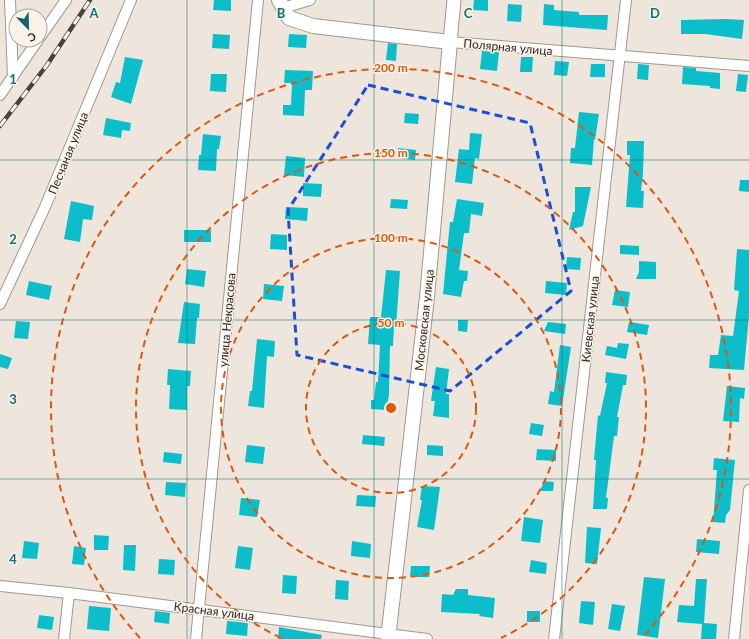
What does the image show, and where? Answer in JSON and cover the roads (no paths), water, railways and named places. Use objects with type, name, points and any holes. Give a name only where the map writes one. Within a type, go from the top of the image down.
[{"type":"main road","name":"Полярная улица","points":[[281,4],[289,18],[314,26],[450,42]]},
{"type":"main road","name":"Московская улица","points":[[388,636],[426,297],[450,42]]},
{"type":"street","points":[[10,0],[13,77]]},
{"type":"street","points":[[48,26],[66,0]]},
{"type":"street","name":"Песчаная улица","points":[[0,304],[45,207],[131,0]]},
{"type":"street","name":"улица Некрасова","points":[[196,639],[258,0]]},
{"type":"street","points":[[281,4],[310,0]]},
{"type":"street","name":"Московская улица","points":[[450,42],[454,0]]},
{"type":"street","name":"Киевская улица","points":[[554,639],[626,0]]},
{"type":"street","name":"Полярная улица","points":[[450,42],[749,66]]},
{"type":"street","points":[[0,95],[33,48]]},
{"type":"street","points":[[734,639],[749,490]]},
{"type":"street","name":"Красная улица","points":[[0,586],[70,593],[388,636],[427,639]]},
{"type":"street","points":[[64,639],[70,593]]},
{"type":"railway","points":[[0,126],[47,65],[90,0]]}]
